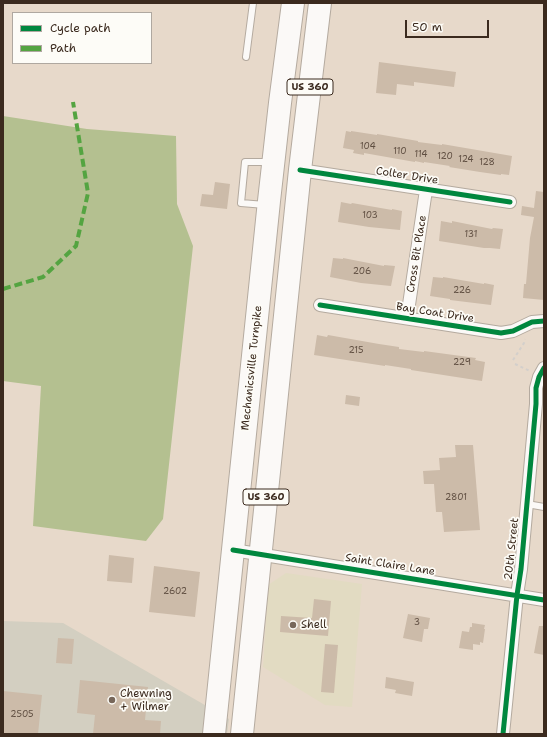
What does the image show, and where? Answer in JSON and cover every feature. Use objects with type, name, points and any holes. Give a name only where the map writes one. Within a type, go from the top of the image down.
[{"type":"highway","name":"Mechanicsville Turnpike","points":[[214,734],[269,206],[293,3]]},
{"type":"highway","name":"US 360","points":[[242,734],[300,170],[320,3]]},
{"type":"street","name":"Colter Drive","points":[[300,170],[510,202]]},
{"type":"street","name":"Cross Bit Place","points":[[407,318],[426,190]]},
{"type":"street","name":"Bay Coat Drive","points":[[320,305],[501,333],[513,331],[532,322],[544,321]]},
{"type":"street","name":"20th Street","points":[[503,734],[517,595],[521,570],[526,504],[539,414],[536,388],[539,377],[544,368]]},
{"type":"street","name":"Saint Claire Lane","points":[[233,550],[544,600]]},
{"type":"lane","points":[[246,57],[253,3]]},
{"type":"lane","points":[[269,206],[241,203],[245,162],[274,162]]},
{"type":"lane","points":[[526,504],[544,507]]},
{"type":"path","points":[[513,360],[524,343],[525,337]]},
{"type":"path","points":[[515,364],[530,371]]},
{"type":"shaded area","points":[[286,573],[362,584],[352,707],[325,705],[263,667],[268,585]]},
{"type":"shaded area","points":[[3,621],[63,623],[229,719],[227,734],[3,734]]},
{"type":"green space","points":[[3,116],[87,129],[176,136],[177,204],[193,246],[163,519],[146,541],[33,526],[41,386],[3,381]]},
{"type":"building","points":[[379,62],[456,72],[454,87],[414,82],[414,86],[397,84],[396,95],[376,93]]},
{"type":"building","points":[[346,131],[377,134],[418,142],[442,144],[512,156],[509,175],[480,172],[364,153],[364,155],[353,153],[354,150],[343,148]]},
{"type":"building","points":[[215,182],[230,184],[227,209],[200,206],[202,194],[213,195]]},
{"type":"building","points":[[536,191],[544,192],[544,300],[523,298],[534,217],[521,215],[522,206],[534,208]]},
{"type":"building","points":[[341,202],[402,211],[400,230],[338,222]]},
{"type":"building","points":[[441,221],[452,223],[452,221],[492,229],[503,229],[500,249],[439,241]]},
{"type":"building","points":[[333,258],[343,258],[384,266],[395,266],[391,286],[361,283],[330,277]]},
{"type":"building","points":[[433,277],[443,277],[494,285],[491,305],[430,296]]},
{"type":"building","points":[[317,335],[327,337],[328,335],[399,347],[399,349],[476,358],[475,360],[485,362],[482,381],[314,355]]},
{"type":"building","points":[[346,395],[360,397],[359,406],[345,404]]},
{"type":"building","points":[[455,445],[473,445],[480,530],[444,532],[442,512],[436,512],[434,484],[424,484],[423,471],[440,470],[439,458],[456,457]]},
{"type":"building","points":[[109,555],[134,558],[132,583],[107,581]]},
{"type":"building","points":[[154,566],[200,572],[195,617],[149,612]]},
{"type":"building","points":[[314,599],[331,601],[328,636],[280,632],[281,616],[312,618]]},
{"type":"building","points":[[408,614],[430,618],[428,629],[424,629],[422,642],[403,638]]},
{"type":"building","points":[[472,623],[485,625],[483,643],[480,642],[480,645],[473,644],[473,650],[459,648],[462,631],[469,632],[470,627],[472,627]]},
{"type":"building","points":[[539,626],[544,626],[544,655],[534,653]]},
{"type":"building","points":[[58,638],[74,639],[72,664],[56,663]]},
{"type":"building","points":[[325,644],[338,645],[334,693],[321,692]]},
{"type":"building","points":[[386,677],[414,682],[412,696],[395,693],[396,690],[385,688]]},
{"type":"building","name":"Chewning + Wilmer","points":[[80,680],[148,687],[145,720],[161,721],[160,734],[93,734],[95,715],[77,713]]},
{"type":"building","points":[[3,691],[42,695],[38,734],[3,734]]},
{"type":"marked path","points":[[3,289],[43,277],[76,246],[88,193],[73,102]]},
{"type":"cycle path","points":[[300,170],[510,202]]},
{"type":"cycle path","points":[[320,305],[501,333],[513,331],[532,322],[544,321]]},
{"type":"cycle path","points":[[503,734],[521,569],[536,404],[536,388],[539,377],[544,368]]},
{"type":"cycle path","points":[[233,550],[544,600]]},
{"type":"place","name":"Shell","points":[[293,625]]},
{"type":"place","name":"Chewning + Wilmer","points":[[112,700]]}]
